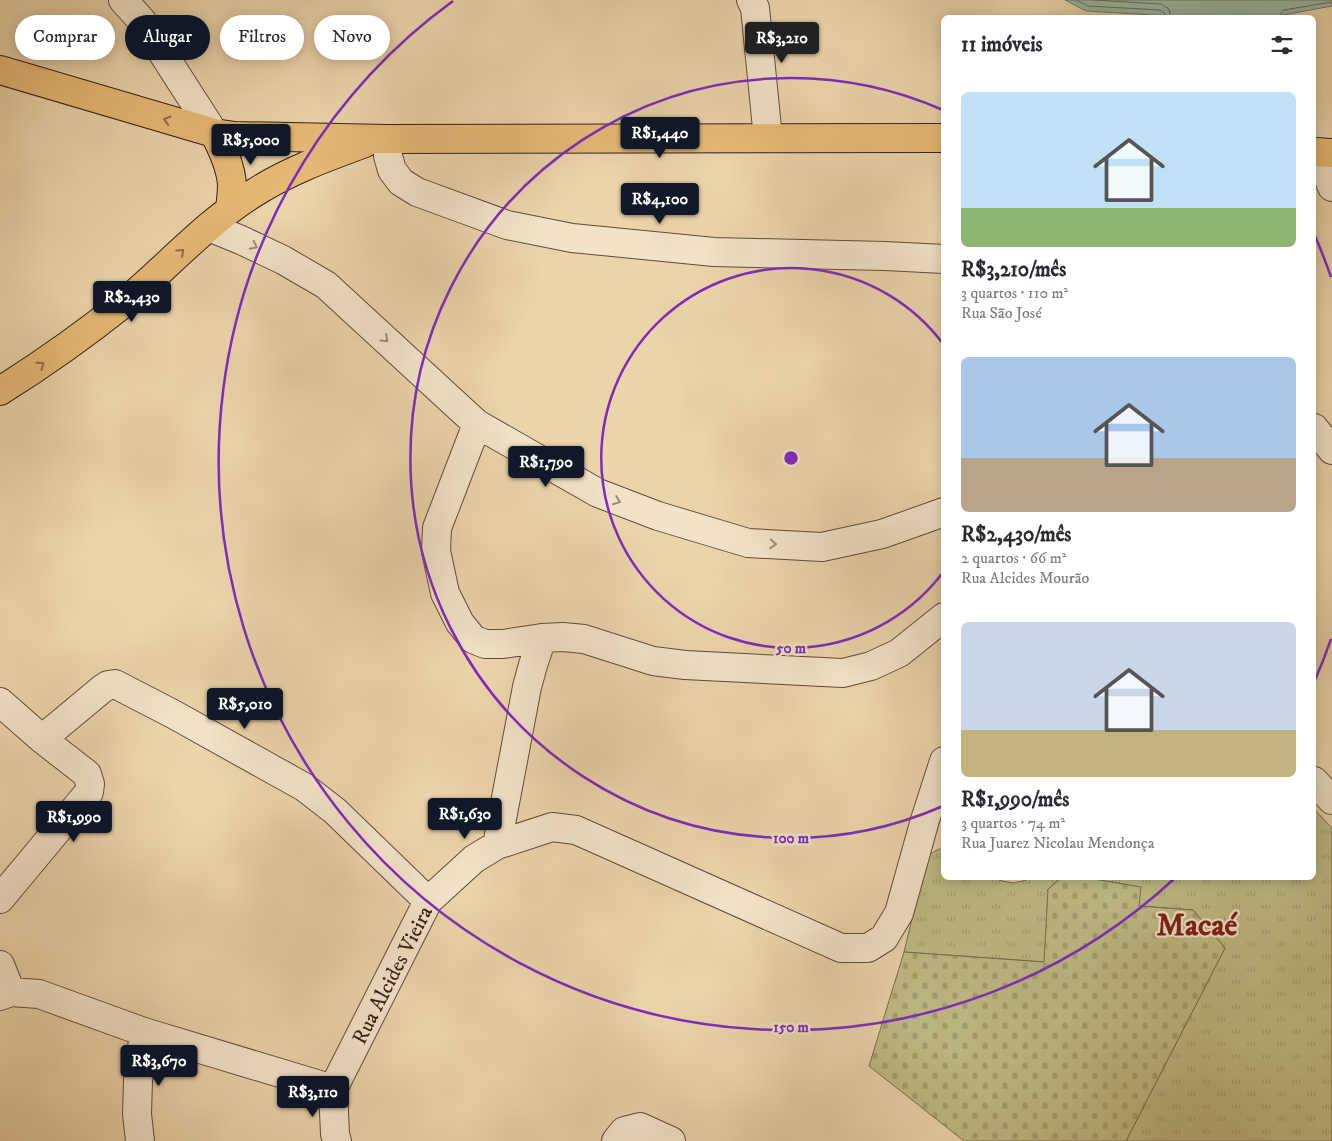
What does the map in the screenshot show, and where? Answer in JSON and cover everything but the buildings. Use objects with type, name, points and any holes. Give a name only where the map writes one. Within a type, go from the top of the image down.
[{"type":"main road","points":[[0,70],[214,134],[235,136],[382,138],[941,138]]},
{"type":"main road","points":[[214,134],[230,170],[232,186],[230,209]]},
{"type":"main road","points":[[0,391],[40,366],[124,303],[230,209],[255,192],[290,172],[382,138]]},
{"type":"street","points":[[123,0],[142,21],[214,134]]},
{"type":"street","points":[[751,0],[755,8],[768,138]]},
{"type":"street","points":[[382,138],[392,170],[401,182],[417,192],[507,225],[572,238],[714,252],[941,259]]},
{"type":"street","points":[[1321,152],[1332,188]]},
{"type":"street","points":[[209,227],[283,260],[326,285],[477,424],[598,493],[658,516],[748,543],[822,548],[882,534],[941,513]]},
{"type":"street","points":[[477,424],[437,528],[436,551],[445,593],[460,623],[473,638],[485,644],[503,644],[562,637],[584,639],[653,661],[685,665],[842,673],[871,666],[899,653],[941,619]]},
{"type":"street","points":[[1316,430],[1332,450]]},
{"type":"street","points":[[496,845],[527,688],[542,638]]},
{"type":"street","points":[[42,739],[102,689],[108,685],[115,684],[304,787],[335,811],[428,901]]},
{"type":"street","points":[[0,702],[42,739],[87,774],[90,784],[89,792],[0,899]]},
{"type":"street","name":"Rua Alcides Vieira","points":[[333,1089],[428,901],[474,859],[496,845],[552,827],[576,830],[841,948],[868,948],[884,938],[899,913],[934,821],[941,779]]},
{"type":"street","points":[[1316,783],[1332,800]]},
{"type":"street","points":[[0,965],[5,994],[39,994],[144,1032],[333,1089],[337,1141]]},
{"type":"street","points":[[140,1141],[137,1114],[138,1080],[144,1032]]},
{"type":"street","points":[[616,1141],[624,1131],[640,1127],[671,1141]]},
{"type":"green space","points":[[1316,811],[1332,828],[1332,1141],[1126,1141],[1225,948],[1193,910],[1139,906],[1092,880],[1316,880]]},
{"type":"green space","points":[[941,849],[941,880],[999,880],[1013,883],[1025,880],[1059,880],[1048,889],[1045,962],[904,952],[927,856]]},
{"type":"green space","points":[[1059,880],[1100,880],[1141,887],[1139,906],[1193,910],[1225,948],[1126,1141],[964,1141],[869,1066],[904,952],[1044,962],[1048,889]]},
{"type":"water","points":[[1065,0],[1332,0],[1332,6],[1284,15],[1153,15],[1086,11]]},
{"type":"district","name":"Macaé","points":[[1197,924]]}]
